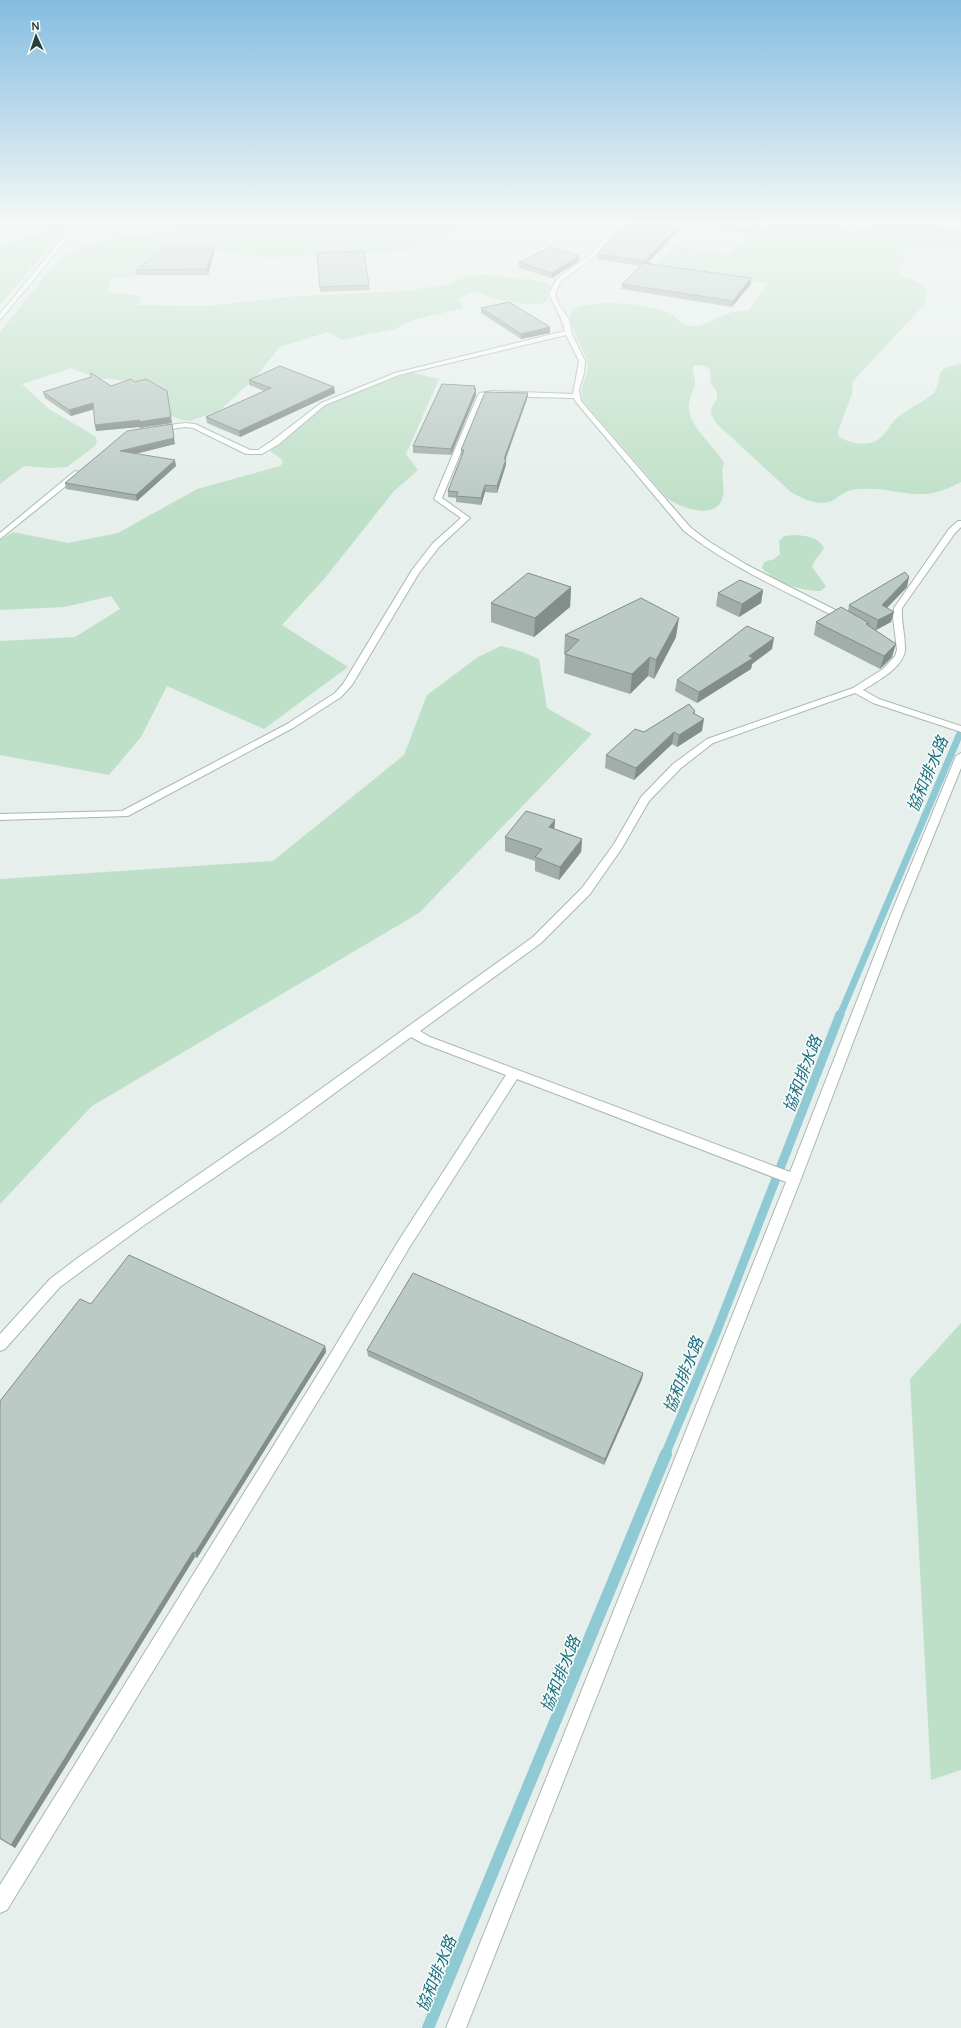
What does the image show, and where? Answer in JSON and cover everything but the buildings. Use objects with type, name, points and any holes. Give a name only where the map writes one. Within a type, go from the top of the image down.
[{"type":"street","points":[[563,314],[582,361],[576,396],[578,401],[687,529],[699,540],[730,560],[811,600],[852,623]]},
{"type":"street","points":[[147,430],[174,426],[195,426],[249,452],[259,452],[276,442],[306,416],[323,404],[397,374],[569,332]]},
{"type":"street","points":[[0,817],[124,814],[290,726],[338,695],[347,685],[415,572],[436,545],[466,518],[438,499],[480,396],[482,394],[492,393],[576,396]]},
{"type":"street","points":[[0,537],[85,467]]},
{"type":"street","points":[[0,1344],[55,1284],[84,1261],[138,1222],[281,1125],[537,940],[586,891],[618,846],[645,799],[677,766],[710,741],[856,690],[894,665],[899,658],[898,608],[952,531],[961,523]]},
{"type":"street","points":[[856,690],[876,701],[961,729]]},
{"type":"street","points":[[456,2028],[789,1177],[935,816],[961,756]]},
{"type":"street","points":[[410,1032],[426,1040],[789,1177]]},
{"type":"street","points":[[0,1903],[333,1363],[404,1244],[514,1073]]},
{"type":"green space","points":[[15,314],[440,314],[413,320],[395,329],[341,340],[328,332],[280,347],[254,379],[219,411],[190,421],[182,420],[169,415],[154,383],[96,378],[71,368],[22,384],[50,410],[95,436],[97,441],[95,446],[67,467],[49,468],[24,466],[0,484],[0,332]]},
{"type":"green space","points":[[571,314],[670,314],[682,323],[689,326],[698,326],[728,314],[916,314],[853,381],[852,394],[838,431],[839,437],[861,444],[878,440],[898,417],[934,393],[941,371],[945,368],[961,364],[961,482],[933,493],[910,494],[888,490],[856,489],[844,493],[830,502],[824,503],[813,502],[802,498],[792,493],[718,425],[711,412],[711,409],[717,399],[717,393],[711,383],[710,370],[702,365],[698,365],[693,366],[695,384],[689,406],[690,416],[698,430],[724,463],[722,471],[723,495],[720,503],[714,508],[707,510],[689,509],[667,498],[583,401],[582,391],[588,366],[585,355],[573,329],[571,322]]},
{"type":"green space","points":[[410,372],[439,379],[406,454],[418,470],[394,491],[325,578],[282,625],[348,667],[264,729],[167,686],[141,737],[109,775],[0,755],[0,641],[75,637],[120,609],[111,596],[65,607],[0,610],[0,540],[13,532],[68,543],[118,533],[197,489],[280,466],[283,462],[281,459],[270,451],[317,411],[326,405]]},
{"type":"green space","points":[[796,535],[816,539],[824,548],[812,567],[826,586],[821,591],[805,590],[789,585],[774,578],[762,568],[764,562],[774,559],[780,554],[779,541],[784,536]]},
{"type":"green space","points":[[501,646],[520,651],[539,659],[547,708],[592,734],[419,913],[92,1106],[0,1204],[0,879],[273,861],[404,755],[427,695],[478,657]]},
{"type":"green space","points":[[961,1323],[961,1770],[931,1780],[910,1379]]},
{"type":"waterway","name":"協和排水路","points":[[840,1015],[961,731]]},
{"type":"waterway","name":"協和排水路","points":[[665,1455],[716,1333],[840,1014]]},
{"type":"waterway","name":"協和排水路","points":[[428,2028],[666,1454]]}]
